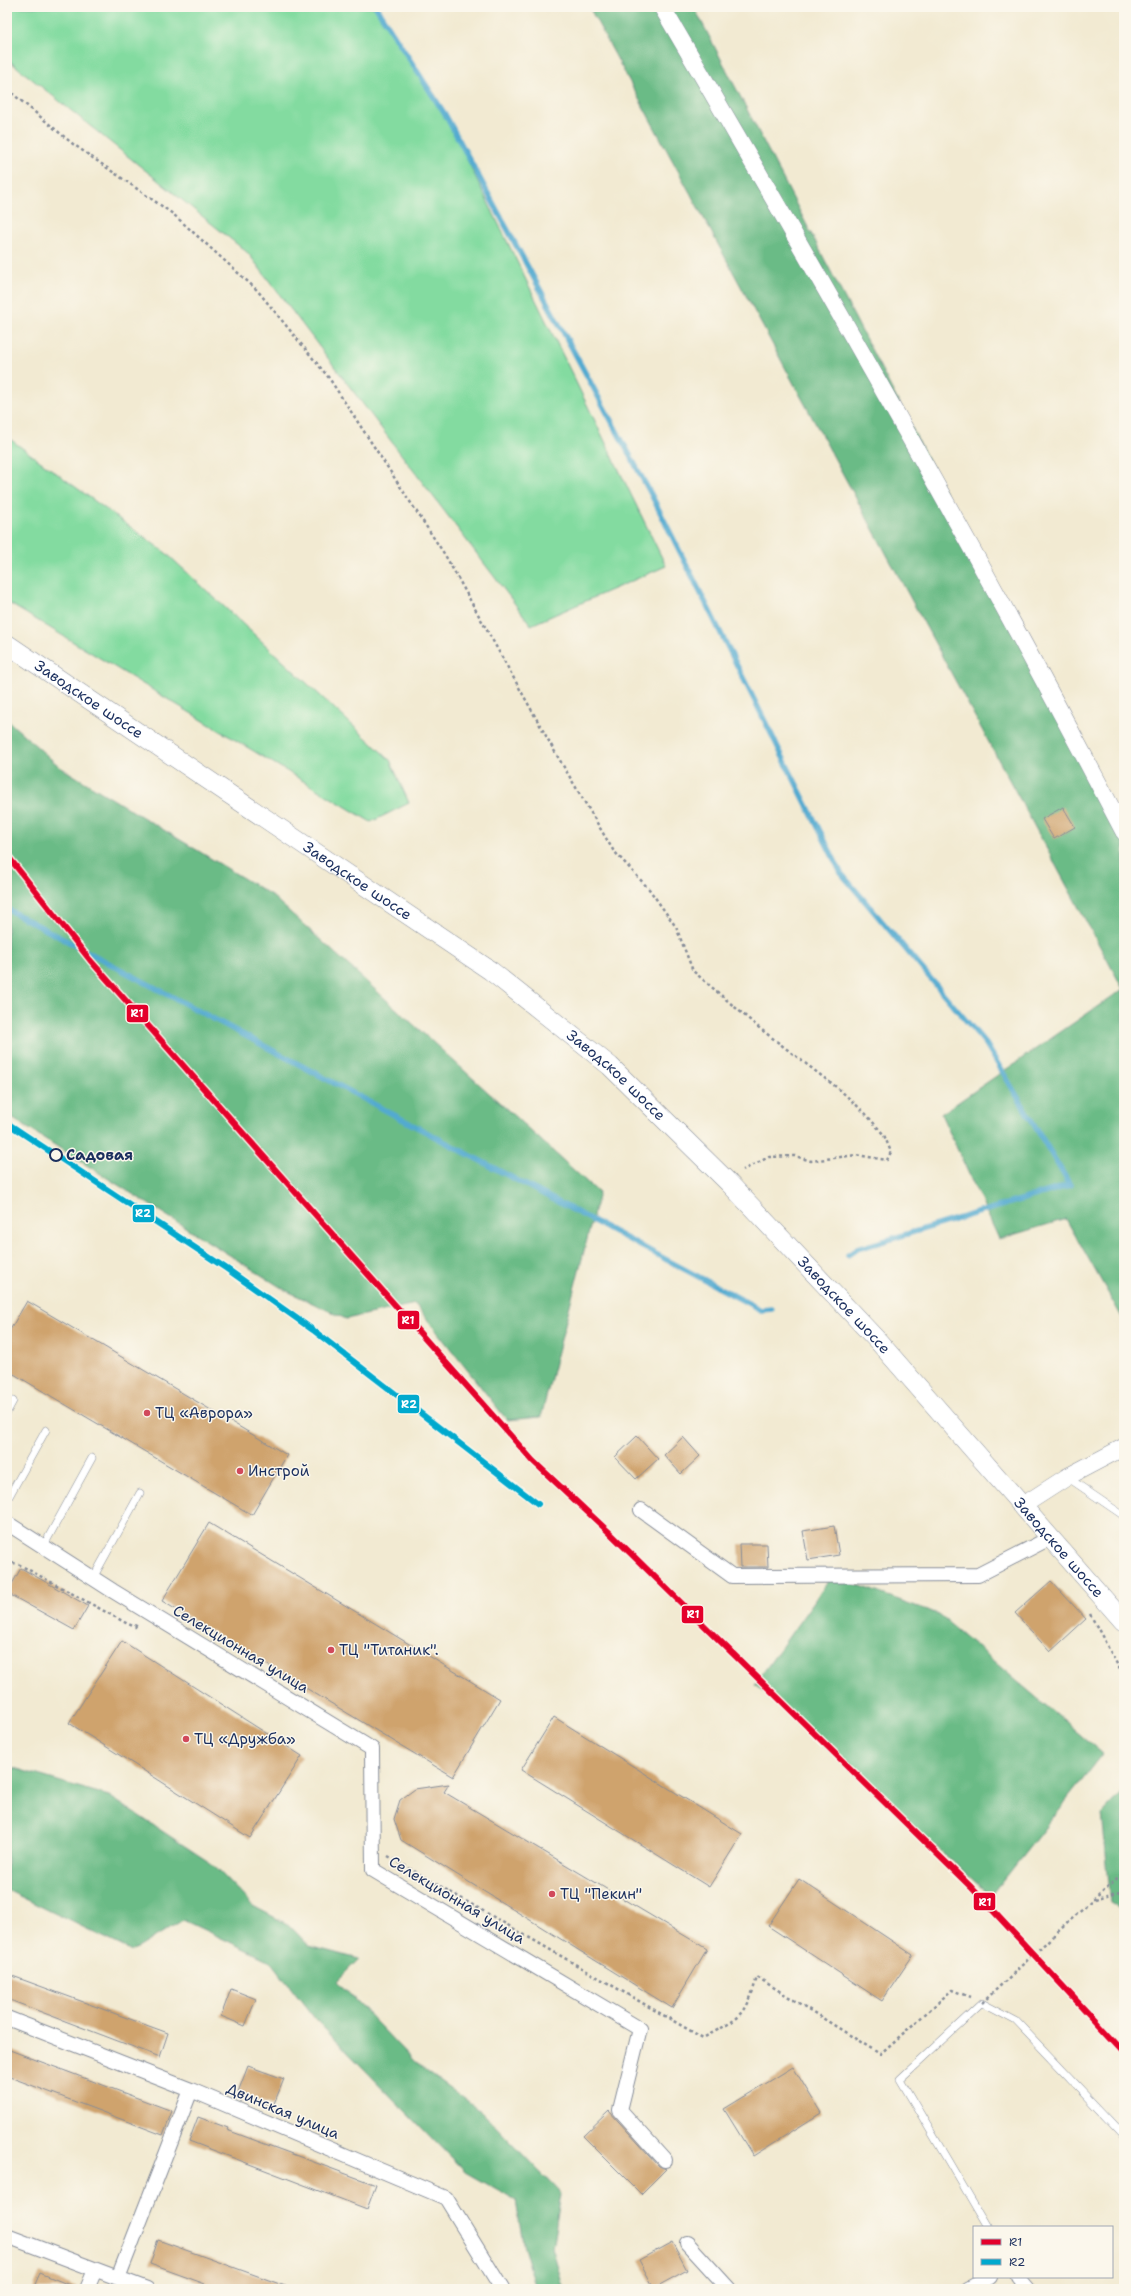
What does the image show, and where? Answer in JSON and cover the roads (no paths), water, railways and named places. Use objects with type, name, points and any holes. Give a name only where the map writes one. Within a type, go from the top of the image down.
[{"type":"main road","name":"Заводское шоссе","points":[[7,644],[491,971],[610,1066],[729,1183],[878,1341],[1124,1622]]},
{"type":"street","points":[[662,7],[863,353],[1050,690],[1124,832]]},
{"type":"street","points":[[1022,1506],[1067,1477],[1124,1447]]},
{"type":"street","points":[[641,1510],[732,1576],[978,1575],[1050,1538]]},
{"type":"street","name":"Селекционная улица","points":[[7,1523],[93,1578],[372,1749],[373,1870],[640,2029],[620,2110],[665,2160]]},
{"type":"street","name":"Двинская улица","points":[[7,2018],[191,2090],[446,2198],[502,2289]]},
{"type":"street","points":[[118,2278],[191,2090]]},
{"type":"street","points":[[7,2236],[147,2289]]},
{"type":"street","points":[[687,2243],[729,2289]]},
{"type":"street","points":[[87,2289],[94,2270]]},
{"type":"street","points":[[968,2289],[988,2278]]},
{"type":"street","points":[[1019,2278],[1028,2289]]},
{"type":"lane","points":[[7,1412],[13,1402]]},
{"type":"lane","points":[[7,1500],[46,1430]]},
{"type":"lane","points":[[43,1547],[92,1458]]},
{"type":"lane","points":[[1067,1477],[1124,1516]]},
{"type":"lane","points":[[93,1578],[140,1493]]},
{"type":"lane","points":[[986,2226],[900,2079],[982,2003],[1016,2021],[1124,2135]]},
{"type":"waterway","points":[[376,7],[446,116],[651,494],[841,873],[986,1044],[1070,1185],[857,1249],[848,1255]]},
{"type":"waterway","points":[[7,909],[761,1310],[772,1309]]},
{"type":"railway","points":[[7,855],[90,960],[533,1461],[611,1534],[971,1887],[1124,2052]]},
{"type":"place","name":"Садовая","points":[[56,1155]]},
{"type":"place","name":"ТЦ «Аврора»","points":[[147,1413]]},
{"type":"place","name":"Инстрой","points":[[240,1471]]},
{"type":"place","name":"ТЦ \"Титаник\".","points":[[331,1650]]},
{"type":"place","name":"ТЦ «Дружба»","points":[[186,1739]]},
{"type":"place","name":"ТЦ \"Пекин\"","points":[[552,1894]]}]
